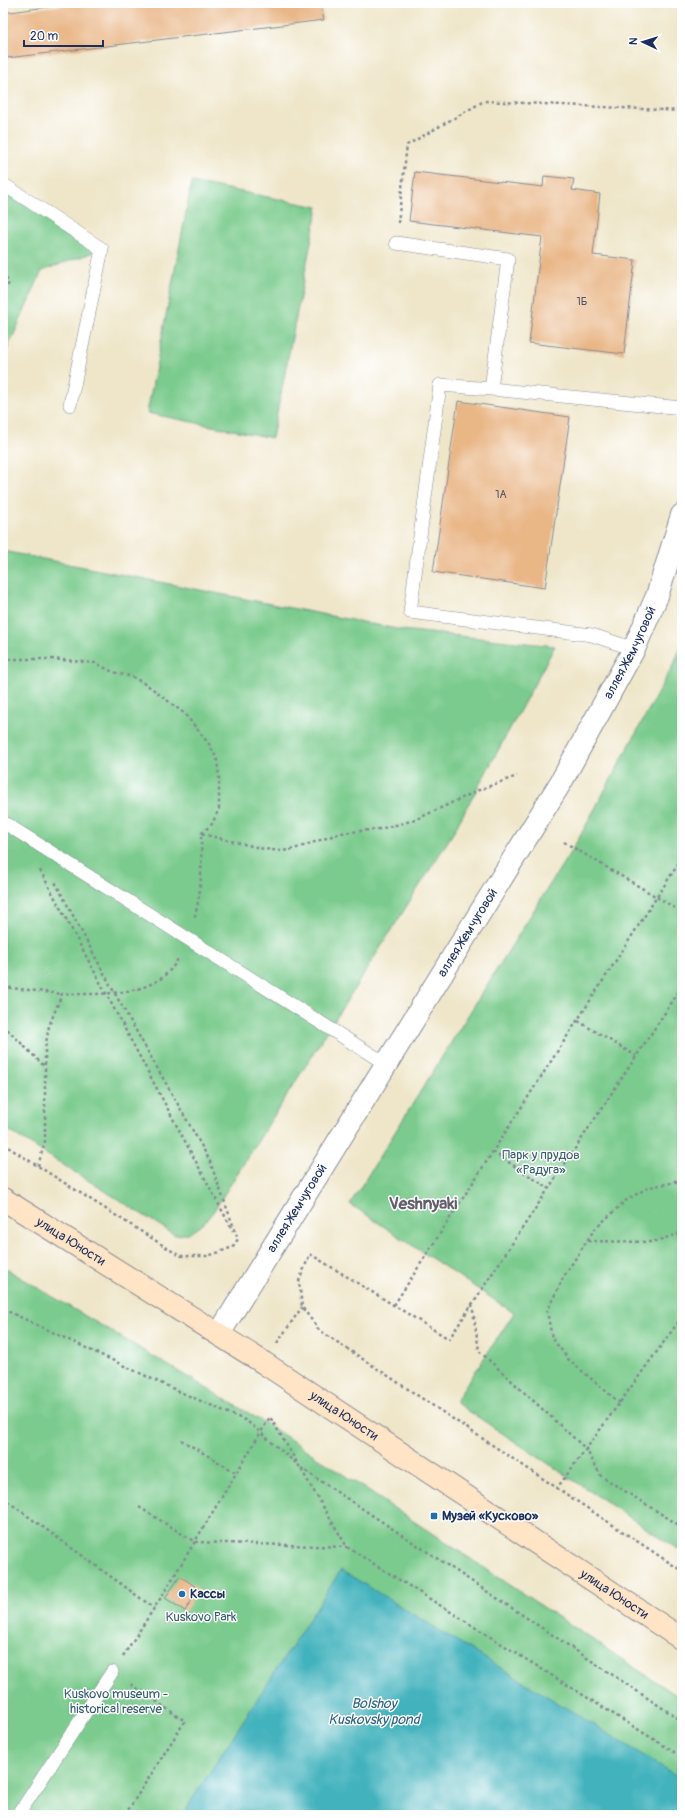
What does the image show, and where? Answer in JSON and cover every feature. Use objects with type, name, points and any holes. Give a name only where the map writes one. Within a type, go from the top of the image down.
[{"type":"main road","name":"улица Юности","points":[[3,1199],[219,1334],[682,1639]]},
{"type":"street","name":"аллея Жемчуговой","points":[[219,1334],[561,782],[634,649],[657,596],[682,515]]},
{"type":"lane","points":[[3,184],[102,249],[70,405]]},
{"type":"lane","points":[[396,243],[508,259],[491,389]]},
{"type":"lane","points":[[634,649],[592,635],[410,612],[440,385],[682,408]]},
{"type":"lane","points":[[3,822],[386,1064]]},
{"type":"lane","points":[[18,1815],[112,1672]]},
{"type":"path","points":[[396,243],[407,145],[484,101],[682,111]]},
{"type":"path","points":[[3,273],[9,283],[3,293]]},
{"type":"path","points":[[3,659],[52,659],[95,663],[113,672],[133,678],[150,687],[185,714],[209,744],[217,759],[219,777],[219,809],[212,824],[201,834],[201,878],[198,906],[189,939],[168,973],[145,987],[107,993],[62,994],[3,987]]},
{"type":"path","points":[[201,834],[264,850],[282,851],[294,849],[341,833],[380,829],[415,820],[479,790],[517,776]]},
{"type":"path","points":[[564,842],[682,912]]},
{"type":"path","points":[[394,1305],[682,858]]},
{"type":"path","points":[[39,868],[238,1239]]},
{"type":"path","points":[[52,876],[114,992],[209,1160],[238,1239]]},
{"type":"path","points":[[682,987],[449,1338],[310,1254],[299,1281],[302,1307],[319,1330],[682,1571]]},
{"type":"path","points":[[38,1166],[45,1141],[45,1049],[49,1026],[62,994]]},
{"type":"path","points":[[578,1021],[636,1056]]},
{"type":"path","points":[[3,1025],[44,1067]]},
{"type":"path","points":[[3,1144],[180,1256],[208,1256],[233,1247],[238,1239]]},
{"type":"path","points":[[493,1152],[548,1188]]},
{"type":"path","points":[[674,1182],[682,1174]]},
{"type":"path","points":[[620,1403],[569,1360],[552,1338],[547,1311],[564,1276],[594,1230],[625,1201],[649,1187],[682,1181]]},
{"type":"path","points":[[674,1182],[682,1186]]},
{"type":"path","points":[[587,1241],[652,1242],[682,1233]]},
{"type":"path","points":[[472,1303],[479,1351],[586,1449],[601,1476],[682,1527]]},
{"type":"path","points":[[285,1330],[302,1307]]},
{"type":"path","points":[[3,1309],[180,1392],[247,1421],[300,1467],[682,1721]]},
{"type":"path","points":[[557,1488],[682,1317]]},
{"type":"path","points":[[125,1815],[185,1721],[112,1672],[195,1542],[270,1417],[347,1547],[682,1757]]},
{"type":"path","points":[[181,1440],[237,1473]]},
{"type":"path","points":[[3,1498],[154,1608]]},
{"type":"path","points":[[139,1507],[195,1542],[347,1547]]},
{"type":"green space","points":[[192,182],[318,207],[272,438],[147,413]]},
{"type":"green space","points":[[3,184],[102,249],[42,271],[3,359]]},
{"type":"green space","points":[[3,551],[402,630],[555,646],[453,833],[213,1212],[197,1228],[181,1235],[175,1235],[3,1127]]},
{"type":"green space","name":"Парк у прудов «Радуга»","points":[[682,645],[682,1552],[455,1402],[514,1313],[350,1204],[579,838],[674,663]]},
{"type":"green space","name":"Kuskovo Park","points":[[3,1267],[270,1426],[682,1699],[682,1815],[3,1815]]},
{"type":"water","name":"Bolshoy Kuskovsky pond","points":[[341,1570],[682,1779],[682,1815],[182,1815]]},
{"type":"building","points":[[77,3],[329,3],[321,7],[324,20],[7,58],[3,13]]},
{"type":"building","points":[[415,172],[543,187],[544,176],[574,179],[572,190],[600,194],[593,255],[635,260],[624,354],[529,343],[542,237],[409,221]]},
{"type":"building","points":[[458,401],[570,417],[545,588],[433,572]]},
{"type":"building","name":"Кассы","points":[[180,1576],[199,1589],[185,1611],[165,1598]]},
{"type":"place","name":"Музей «Кусково»","points":[[434,1516]]},
{"type":"place","name":"Кассы","points":[[182,1594]]},
{"type":"district","name":"Veshnyaki","points":[[423,1203]]},
{"type":"park label","name":"Kuskovo museum - historical reserve","points":[[116,1702]]}]
